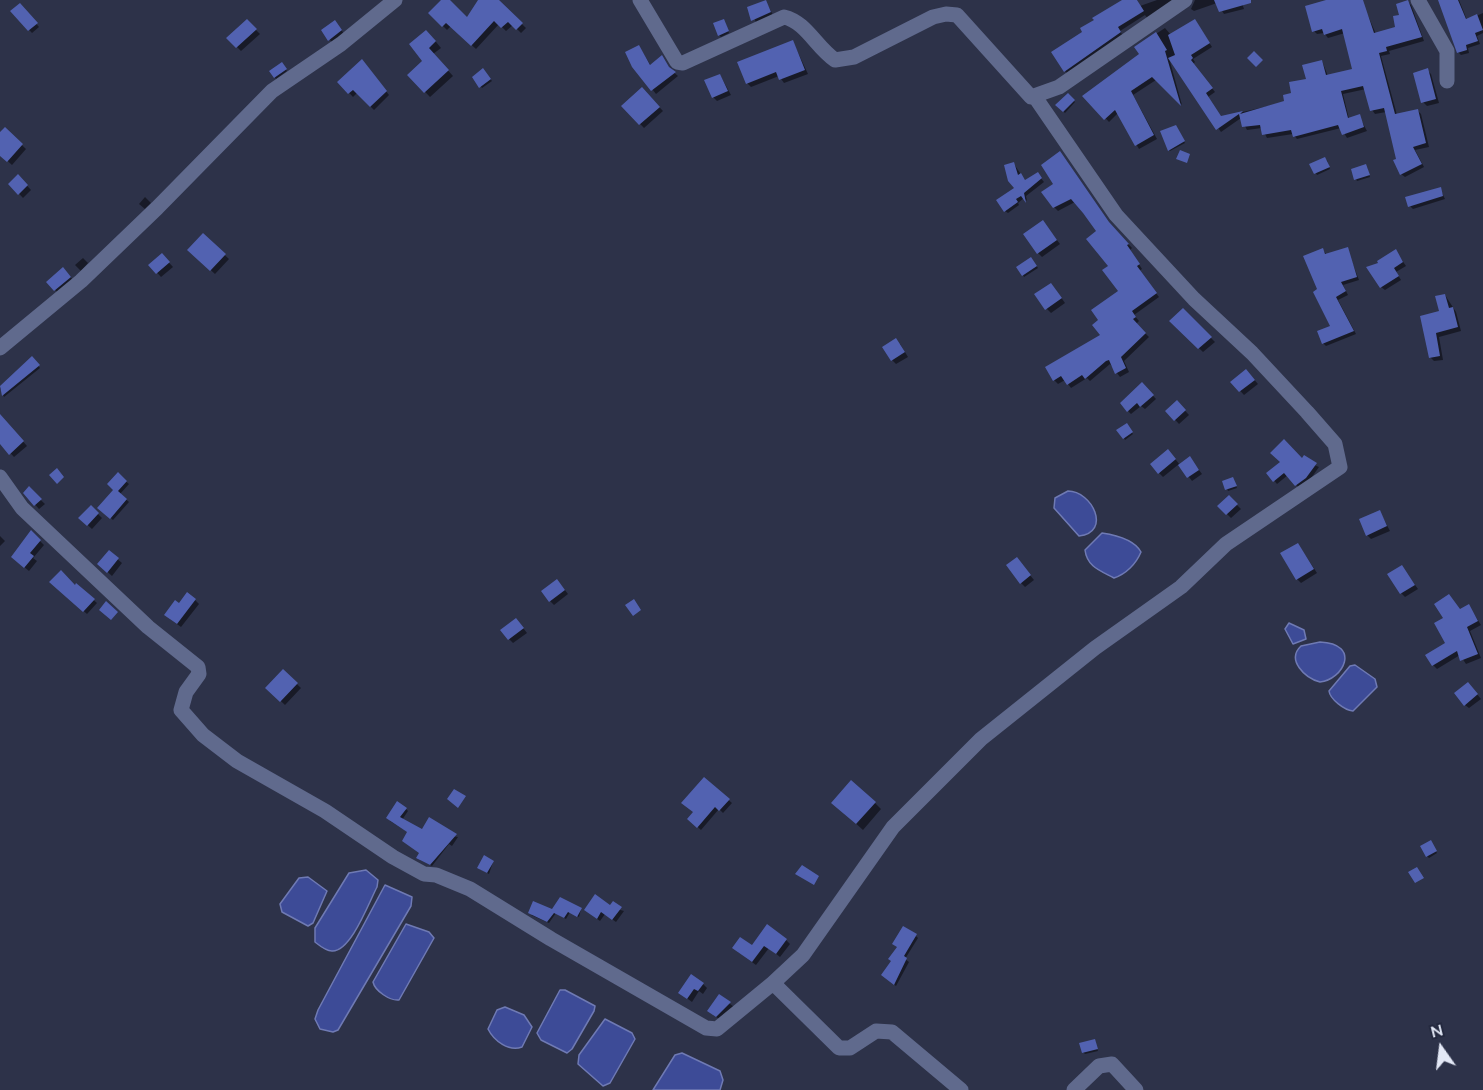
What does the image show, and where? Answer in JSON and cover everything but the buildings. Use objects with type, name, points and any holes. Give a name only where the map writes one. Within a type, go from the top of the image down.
[{"type":"street","points":[[0,348],[81,281],[158,208],[272,91],[357,32],[395,0]]},
{"type":"street","points":[[0,477],[22,508],[140,619],[198,667],[199,674],[186,692],[181,710],[203,735],[237,761],[325,811],[393,857],[424,874],[436,875],[470,889],[551,939],[706,1028],[717,1029],[803,955],[893,827],[981,738],[1095,648],[1181,587],[1226,544],[1340,467],[1335,444],[1252,353],[1194,299],[1116,214],[1035,97],[1023,91],[957,15],[946,14],[933,17],[854,57],[835,60],[821,50],[797,20],[784,17],[683,63],[677,62],[640,0]]},
{"type":"street","points":[[1035,97],[1059,87],[1185,0]]},
{"type":"street","points":[[1418,0],[1447,51],[1447,81]]},
{"type":"street","points":[[773,983],[839,1048],[850,1048],[876,1031],[892,1032],[961,1090]]},
{"type":"street","points":[[1074,1090],[1099,1066],[1112,1064],[1136,1090]]},
{"type":"water","points":[[1068,491],[1084,497],[1095,512],[1095,527],[1089,533],[1079,536],[1054,508],[1055,498]]},
{"type":"water","points":[[1102,533],[1129,541],[1141,552],[1130,568],[1114,578],[1095,568],[1086,556],[1085,550]]},
{"type":"water","points":[[1289,623],[1304,630],[1306,639],[1293,644],[1285,629]]},
{"type":"water","points":[[1320,642],[1333,644],[1345,655],[1341,669],[1336,675],[1320,682],[1303,673],[1296,662],[1296,657],[1301,646]]},
{"type":"water","points":[[1355,665],[1375,679],[1377,687],[1353,711],[1338,704],[1329,691],[1350,666]]},
{"type":"water","points":[[366,870],[378,880],[364,914],[346,944],[332,951],[325,949],[315,942],[315,928],[349,873]]},
{"type":"water","points":[[308,877],[327,891],[313,923],[308,926],[282,912],[280,904],[299,878]]},
{"type":"water","points":[[385,885],[412,897],[411,906],[338,1030],[333,1032],[320,1029],[315,1019],[318,1010]]},
{"type":"water","points":[[406,924],[429,932],[434,938],[399,1000],[395,1000],[380,992],[373,982]]},
{"type":"water","points":[[560,990],[565,990],[595,1006],[572,1049],[567,1053],[541,1040],[537,1033]]},
{"type":"water","points":[[505,1007],[524,1015],[532,1027],[522,1047],[507,1047],[494,1038],[488,1029],[497,1010]]},
{"type":"water","points":[[605,1019],[632,1033],[635,1039],[610,1083],[603,1086],[578,1064],[579,1055]]},
{"type":"water","points":[[682,1053],[720,1071],[723,1080],[720,1090],[653,1090],[675,1055]]}]
